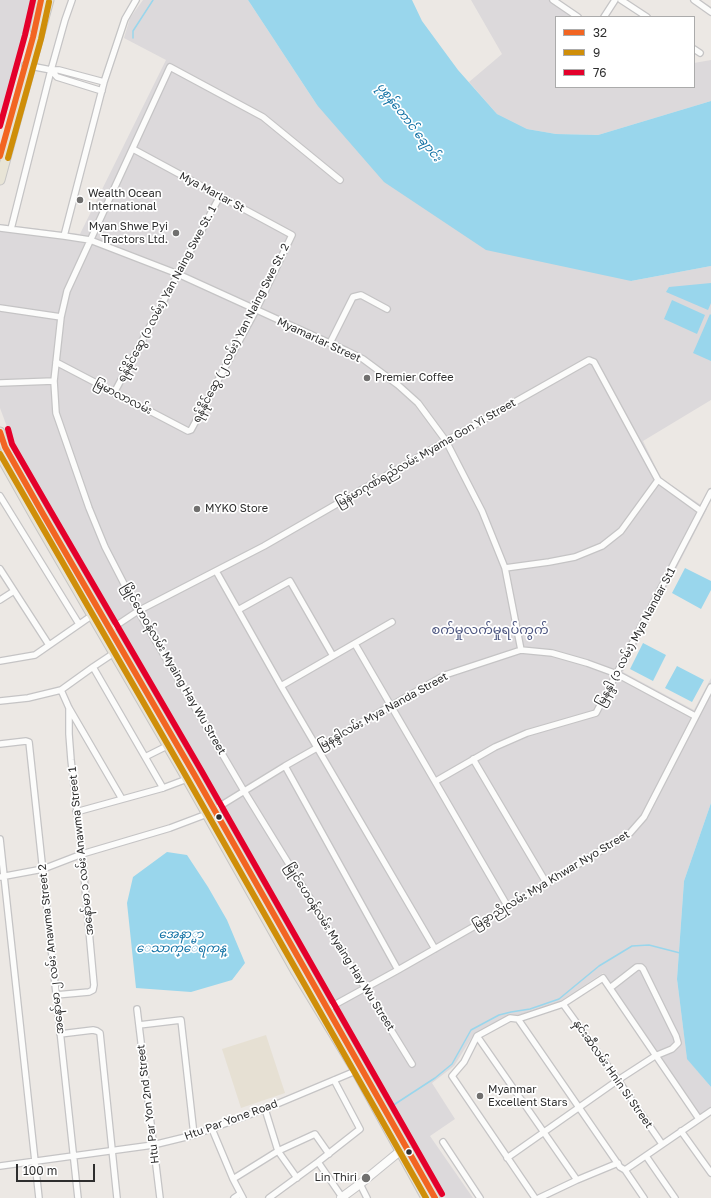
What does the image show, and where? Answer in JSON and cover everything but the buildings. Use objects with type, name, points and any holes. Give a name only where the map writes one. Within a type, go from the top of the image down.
[{"type":"main road","points":[[36,36],[41,0]]},
{"type":"main road","points":[[0,156],[36,36],[49,0]]},
{"type":"main road","points":[[0,180],[28,65]]},
{"type":"main road","points":[[0,432],[2,450],[359,1070],[403,1149],[426,1198]]},
{"type":"main road","points":[[107,632],[114,653],[167,746],[187,779],[210,812]]},
{"type":"main road","points":[[341,1198],[403,1149]]},
{"type":"main road","points":[[403,1149],[435,1198]]},
{"type":"street","points":[[10,229],[51,70],[72,0]]},
{"type":"street","points":[[64,236],[104,82],[125,18],[136,0]]},
{"type":"street","points":[[553,0],[577,16]]},
{"type":"street","points":[[605,16],[615,0]]},
{"type":"street","points":[[622,0],[646,16]]},
{"type":"street","points":[[694,0],[711,12]]},
{"type":"street","points":[[695,50],[700,53]]},
{"type":"street","points":[[28,65],[51,70],[59,70],[104,82]]},
{"type":"street","name":"မြိုင်ဟေဝန်လမ်း Myaing Hay Wu Street","points":[[340,180],[263,117],[170,67],[67,291],[61,317],[54,381],[56,412],[89,508],[105,547],[138,611],[212,734],[244,791],[412,1064]]},
{"type":"street","points":[[51,70],[57,77],[102,91]]},
{"type":"street","name":"Mya Marlar St","points":[[133,149],[292,235]]},
{"type":"street","name":"ရန်နိုင်ဆွေ (၁ လမ်း) Yan Naing Swe St. 1","points":[[114,393],[220,196]]},
{"type":"street","name":"Myamarlar Street","points":[[0,228],[90,240],[178,274],[363,359],[403,389],[418,403],[446,441],[482,511],[505,568],[522,650]]},
{"type":"street","name":"ရန်နိုင်ဆွေ (၂ လမ်း) Yan Naing Swe St. 2","points":[[190,431],[256,310],[292,235]]},
{"type":"street","points":[[330,343],[353,297],[361,295],[386,309]]},
{"type":"street","points":[[0,308],[61,317]]},
{"type":"street","name":"မြန်မာဂုဏ်ရည်လမ်း Myama Gon Yi Street","points":[[107,632],[138,611],[264,546],[589,360],[594,362],[658,480]]},
{"type":"street","name":"မြမာလာလမ်း","points":[[56,362],[190,431]]},
{"type":"street","points":[[0,382],[54,381]]},
{"type":"street","points":[[505,568],[575,557],[602,546],[621,531],[658,480],[701,511]]},
{"type":"street","name":"မြနန္ဒါ (၁ လမ်း) Mya Nandar St1","points":[[436,781],[495,747],[527,732],[596,713],[711,492]]},
{"type":"street","points":[[0,496],[79,624]]},
{"type":"street","points":[[0,569],[49,645]]},
{"type":"street","points":[[216,570],[281,686],[435,949]]},
{"type":"street","points":[[238,610],[290,582],[333,656]]},
{"type":"street","points":[[0,600],[14,591]]},
{"type":"street","points":[[0,661],[31,657],[96,613]]},
{"type":"street","points":[[281,686],[392,622]]},
{"type":"street","points":[[355,644],[508,907]]},
{"type":"street","name":"မြနန္ဒါလမ်း Mya Nanda Street","points":[[2,877],[43,869],[82,854],[170,828],[210,812],[285,766],[445,675],[522,650],[552,653],[587,663],[617,674],[695,716]]},
{"type":"street","points":[[0,701],[28,698],[61,690],[114,653]]},
{"type":"street","points":[[93,667],[163,788]]},
{"type":"street","name":"မြခွာညိုလမ်း Mya Khwar Nyo Street","points":[[324,1011],[547,884],[620,840],[636,827],[649,807],[711,687]]},
{"type":"street","points":[[61,690],[69,708],[122,799]]},
{"type":"street","name":"အနော်မာ ၁ လမ်း Anawma Street 1","points":[[56,995],[89,992],[92,990],[94,985],[82,854],[76,812],[70,747],[69,708]]},
{"type":"street","name":"အနော်မာ ၂ လမ်း Anawma Street 2","points":[[0,744],[28,741],[78,1198]]},
{"type":"street","points":[[145,757],[167,746]]},
{"type":"street","points":[[473,759],[547,884]]},
{"type":"street","points":[[285,766],[398,970]]},
{"type":"street","points":[[76,812],[163,788],[187,779]]},
{"type":"street","points":[[0,839],[2,877],[39,1198]]},
{"type":"street","points":[[508,1158],[618,1080],[656,1056],[672,1049],[678,1044],[672,1026],[641,967],[637,967],[610,988]]},
{"type":"street","points":[[535,1198],[452,1076],[464,1062],[477,1036],[510,1018],[518,1019],[563,1004],[603,978],[699,1119]]},
{"type":"street","name":"နှင်းဆီလမ်း Hnin Si Street","points":[[563,1004],[662,1144]]},
{"type":"street","name":"Htu Par Yon 2nd Street","points":[[137,1009],[160,1198]]},
{"type":"street","points":[[518,1019],[644,1198]]},
{"type":"street","points":[[139,1025],[182,1020],[194,1135]]},
{"type":"street","points":[[60,1034],[92,1030],[100,1033],[117,1198]]},
{"type":"street","points":[[477,1036],[577,1180]]},
{"type":"street","name":"Htu Par Yone Road","points":[[0,1166],[35,1163],[153,1145],[194,1135],[212,1130],[359,1070]]},
{"type":"street","points":[[269,1198],[360,1129],[334,1080]]},
{"type":"street","points":[[265,1109],[278,1151],[297,1178]]},
{"type":"street","points":[[625,1170],[711,1112]]},
{"type":"street","points":[[212,1130],[242,1196],[234,1198]]},
{"type":"street","points":[[681,1131],[711,1173]]},
{"type":"street","points":[[233,1179],[278,1151],[315,1134],[329,1154]]},
{"type":"street","points":[[443,1142],[480,1198]]},
{"type":"street","points":[[646,1156],[675,1198]]},
{"type":"street","points":[[318,1162],[341,1198]]},
{"type":"street","points":[[539,1198],[618,1163]]},
{"type":"street","points":[[360,1184],[367,1198]]},
{"type":"shaded area","points":[[0,0],[34,0],[0,116]]},
{"type":"shaded area","points":[[143,0],[248,0],[317,105],[631,281],[711,266],[711,400],[643,441],[661,478],[707,509],[623,672],[694,710],[711,678],[711,803],[684,881],[677,979],[687,1058],[711,1087],[711,1108],[701,1116],[603,973],[559,1002],[522,1015],[510,1015],[474,1034],[454,1066],[432,1083],[455,1119],[430,1136],[473,1198],[445,1198],[16,451],[0,408],[0,224],[80,234],[166,60],[124,38],[130,18]]},
{"type":"shaded area","points":[[471,0],[549,0],[573,16],[555,16],[555,88],[695,88],[695,63],[711,60],[711,101],[598,135],[556,134],[527,129],[497,114],[469,82],[502,54]]},
{"type":"shaded area","points":[[266,1035],[285,1093],[241,1108],[222,1049]]},
{"type":"water","name":"ပုစွန်တောင် ချောင်း","points":[[248,0],[412,0],[422,21],[458,70],[497,114],[527,129],[556,134],[598,135],[711,101],[711,266],[631,281],[486,250],[384,182],[317,105]]},
{"type":"water","points":[[711,283],[711,303],[708,310],[666,292],[669,287]]},
{"type":"water","points":[[672,300],[705,315],[697,334],[664,319]]},
{"type":"water","points":[[710,314],[711,315],[711,361],[693,353]]},
{"type":"water","points":[[685,568],[711,581],[711,590],[701,609],[672,593]]},
{"type":"water","points":[[643,643],[666,655],[653,681],[630,669]]},
{"type":"water","points":[[677,666],[704,680],[692,702],[665,688]]},
{"type":"water","points":[[711,803],[711,1087],[687,1059],[677,979],[684,881]]},
{"type":"water","name":"အေနာ္မာ ေသာက္ေရကန္","points":[[167,852],[187,855],[227,920],[245,963],[232,980],[191,992],[136,988],[127,903],[133,877]]},
{"type":"waterway","points":[[133,38],[133,31],[153,0]]},
{"type":"waterway","points":[[392,1106],[435,1078],[452,1064],[471,1030],[499,1015],[530,1009],[559,999],[599,966],[632,946],[649,945],[680,953]]},
{"type":"transit line","name":"76","points":[[0,126],[33,0]]},
{"type":"transit line","name":"32","points":[[0,156],[33,37],[41,0]]},
{"type":"transit line","name":"9","points":[[8,158],[41,39],[49,2]]},
{"type":"transit line","name":"76","points":[[8,429],[12,444],[201,770],[442,1194]]},
{"type":"transit line","name":"32","points":[[0,432],[5,447],[43,514],[194,774],[435,1198]]},
{"type":"transit line","name":"9","points":[[0,454],[187,778],[426,1198]]},
{"type":"place","name":"Wealth Ocean International","points":[[80,200]]},
{"type":"place","name":"Myan Shwe Pyi Tractors Ltd.","points":[[176,233]]},
{"type":"place","name":"Premier Coffee","points":[[367,378]]},
{"type":"place","name":"MYKO Store","points":[[197,509]]},
{"type":"place","name":"Myanmar Excellent Stars","points":[[480,1096]]},
{"type":"place","name":"Lin Thiri","points":[[366,1178]]},
{"type":"district","name":"စက်မှုလက်မှုရပ်ကွက်","points":[[490,630]]}]
